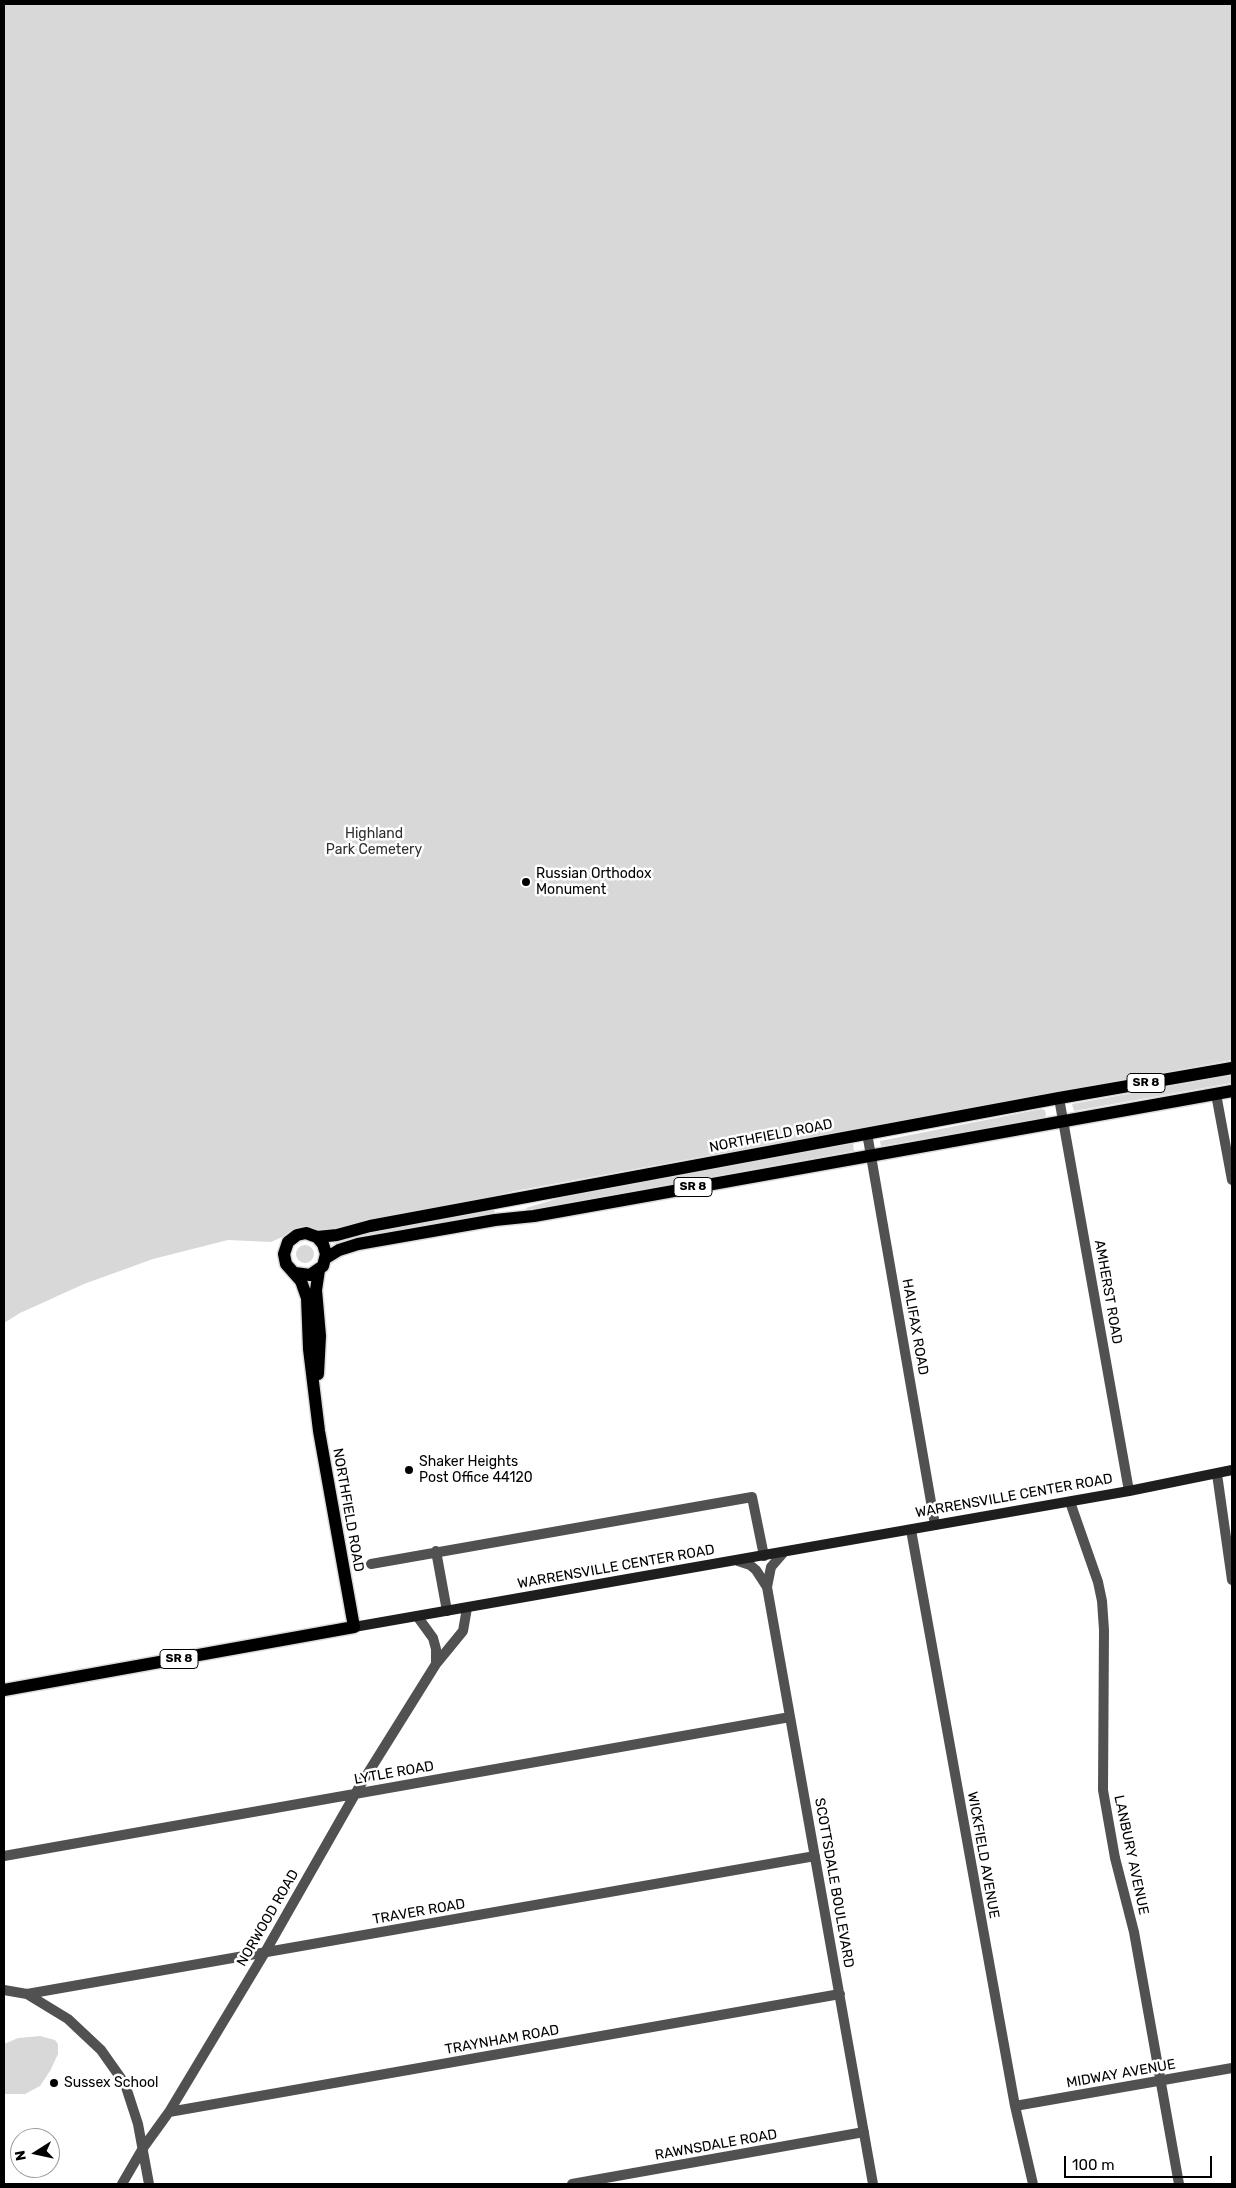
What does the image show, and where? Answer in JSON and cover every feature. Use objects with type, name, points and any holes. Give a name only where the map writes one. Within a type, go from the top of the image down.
[{"type":"main road","name":"NORTHFIELD ROAD","points":[[317,1237],[337,1236],[370,1226],[867,1133],[1232,1068]]},
{"type":"main road","name":"SR 8","points":[[319,1270],[326,1258],[339,1250],[358,1244],[495,1220],[534,1216],[1232,1091]]},
{"type":"main road","name":"SR 8","points":[[295,1273],[286,1264],[285,1246],[294,1236],[301,1234],[317,1237]]},
{"type":"main road","points":[[317,1237],[325,1248],[326,1258]]},
{"type":"main road","name":"NORTHFIELD ROAD","points":[[316,1397],[320,1350],[316,1290],[319,1270]]},
{"type":"main road","points":[[295,1273],[310,1275],[319,1270]]},
{"type":"main road","name":"NORTHFIELD ROAD","points":[[295,1273],[301,1281],[307,1298],[309,1349],[322,1446],[354,1627]]},
{"type":"main road","name":"WARRENSVILLE CENTER ROAD","points":[[4,1690],[1070,1502],[1232,1470]]},
{"type":"street","points":[[1216,1094],[1232,1180]]},
{"type":"street","name":"AMHERST ROAD","points":[[1059,1098],[1129,1491]]},
{"type":"street","name":"HALIFAX ROAD","points":[[867,1133],[935,1525]]},
{"type":"street","points":[[1217,1474],[1232,1580]]},
{"type":"street","points":[[371,1564],[436,1551],[752,1497],[764,1556]]},
{"type":"street","name":"LANBURY AVENUE","points":[[1070,1502],[1098,1582],[1102,1601],[1104,1630],[1103,1790],[1115,1858],[1134,1932],[1179,2184]]},
{"type":"street","name":"WICKFIELD AVENUE","points":[[911,1530],[1015,2106],[1033,2184]]},
{"type":"street","points":[[436,1551],[447,1611]]},
{"type":"street","name":"SCOTTSDALE BOULEVARD","points":[[784,1552],[771,1567],[767,1586],[873,2184]]},
{"type":"street","name":"SCOTTSDALE BOULEVARD","points":[[738,1561],[750,1565],[756,1570],[767,1586]]},
{"type":"street","name":"NORWOOD ROAD","points":[[122,2184],[143,2148],[169,2112],[264,1954],[355,1794],[436,1664],[463,1631],[467,1608]]},
{"type":"street","points":[[417,1616],[433,1638],[436,1649],[436,1664]]},
{"type":"street","name":"LYTLE ROAD","points":[[4,1856],[790,1717]]},
{"type":"street","name":"TRAVER ROAD","points":[[27,1994],[815,1856]]},
{"type":"street","points":[[4,1990],[27,1994],[68,2019],[101,2050],[125,2084],[138,2124],[149,2184]]},
{"type":"street","name":"TRAYNHAM ROAD","points":[[169,2112],[840,1994]]},
{"type":"street","name":"MIDWAY AVENUE","points":[[1015,2106],[1232,2068]]},
{"type":"street","name":"RAWNSDALE ROAD","points":[[572,2184],[864,2132]]},
{"type":"green space","name":"Highland Park Cemetery","points":[[4,4],[1232,4],[1232,1060],[515,1191],[333,1233],[300,1229],[271,1242],[228,1240],[153,1259],[84,1284],[20,1313],[4,1323]]},
{"type":"green space","points":[[1232,1075],[1232,1083],[1074,1111],[1072,1104]]},
{"type":"green space","points":[[1041,1109],[1045,1110],[1046,1115],[1044,1118],[881,1146],[880,1141]]},
{"type":"green space","points":[[853,1143],[854,1151],[528,1210],[526,1208],[579,1192]]},
{"type":"green space","points":[[494,1208],[495,1215],[352,1240],[351,1236]]},
{"type":"green space","points":[[305,1245],[311,1248],[314,1254],[311,1260],[305,1263],[299,1260],[296,1254],[299,1248]]},
{"type":"green space","points":[[40,2036],[55,2040],[58,2044],[58,2054],[50,2071],[40,2086],[25,2094],[4,2094],[4,2044],[18,2038]]},
{"type":"place","name":"Russian Orthodox Monument","points":[[526,882]]},
{"type":"place","name":"Shaker Heights Post Office 44120","points":[[409,1470]]},
{"type":"place","name":"Sussex School","points":[[54,2083]]}]
